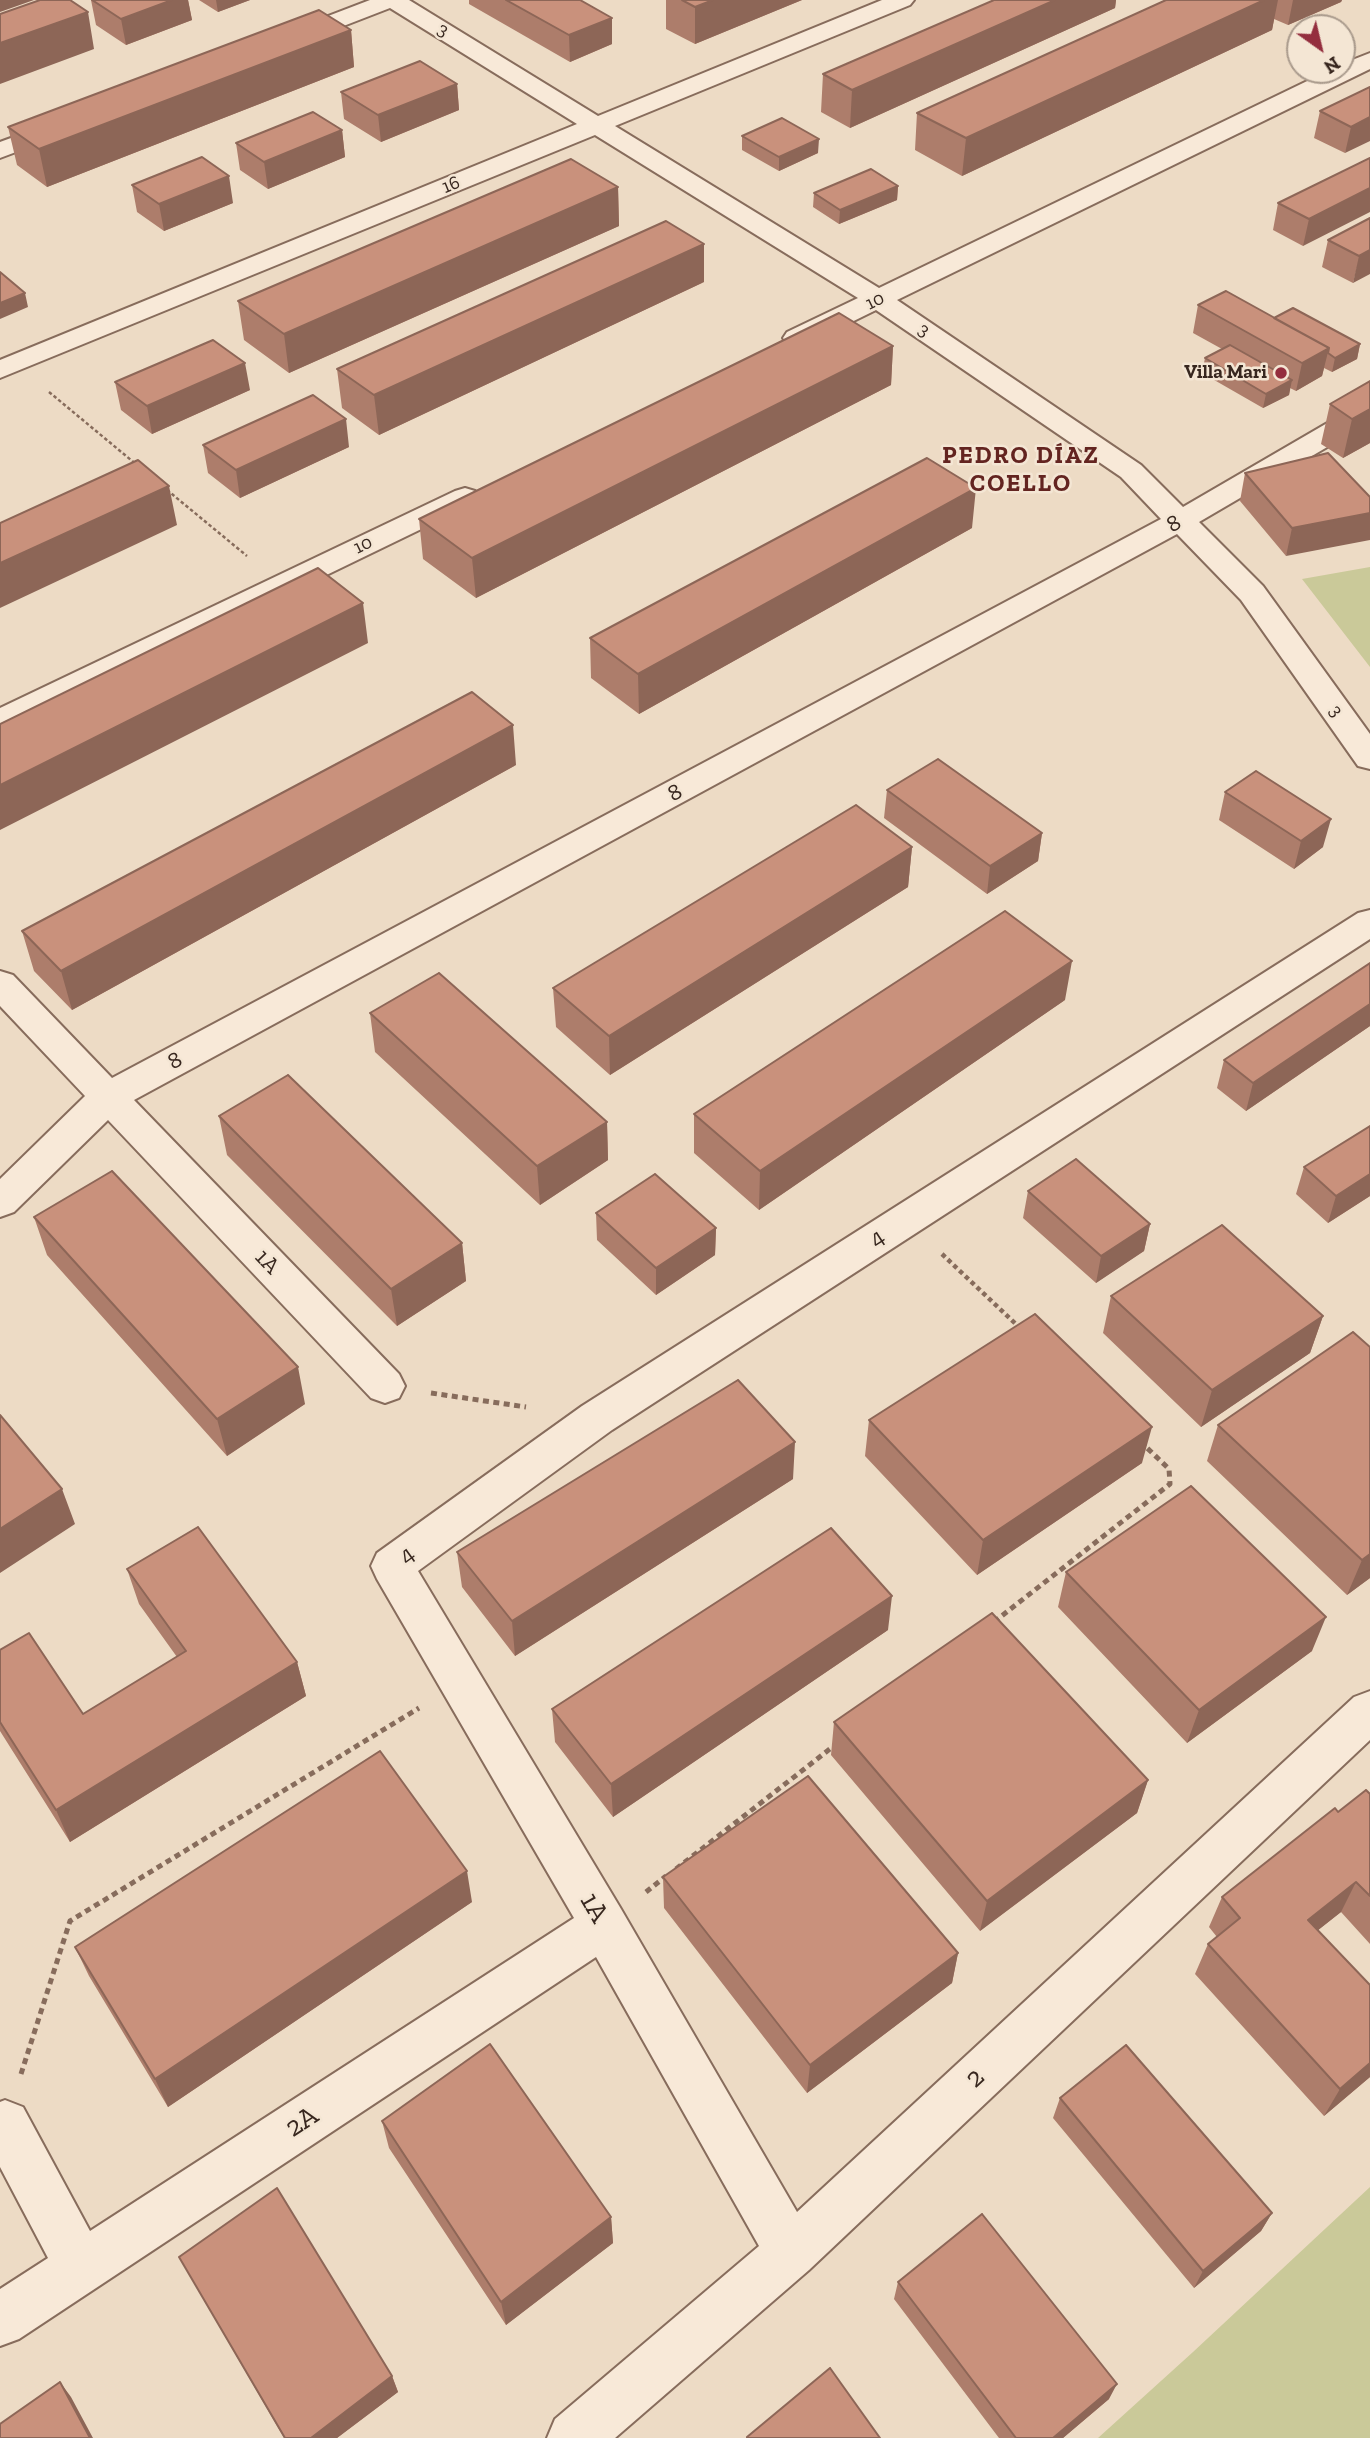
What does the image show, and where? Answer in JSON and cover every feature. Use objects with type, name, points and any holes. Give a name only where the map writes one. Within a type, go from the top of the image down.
[{"type":"street","points":[[274,45],[392,0]]},
{"type":"street","name":"3","points":[[392,0],[878,299],[1131,471],[1252,593],[1370,758]]},
{"type":"street","name":"16","points":[[8,367],[902,0]]},
{"type":"street","name":"10","points":[[779,347],[1370,60]]},
{"type":"street","points":[[0,150],[78,120]]},
{"type":"street","name":"8","points":[[0,1202],[108,1097],[1181,520],[1370,410]]},
{"type":"street","name":"10","points":[[0,721],[493,484]]},
{"type":"street","name":"4","points":[[392,1566],[597,1418],[1370,922]]},
{"type":"street","name":"1A","points":[[0,984],[385,1385]]},
{"type":"street","name":"1A","points":[[392,1566],[604,1925],[791,2252]]},
{"type":"street","name":"2","points":[[574,2438],[791,2252],[1370,1711]]},
{"type":"street","name":"2A","points":[[0,2320],[604,1925]]},
{"type":"street","points":[[5,2125],[81,2267]]},
{"type":"path","points":[[8,367],[143,470]]},
{"type":"path","points":[[164,488],[281,585]]},
{"type":"path","points":[[906,1220],[1027,1335]]},
{"type":"path","points":[[385,1385],[597,1418]]},
{"type":"path","points":[[985,1628],[1170,1484],[1169,1469],[1138,1440]]},
{"type":"path","points":[[5,2125],[70,1921],[461,1682]]},
{"type":"path","points":[[604,1925],[844,1738]]},
{"type":"shaded area","points":[[1370,567],[1370,667],[1302,579]]},
{"type":"shaded area","points":[[1370,2187],[1370,2438],[1098,2438],[1193,2352]]},
{"type":"building","points":[[40,0],[70,0],[88,12],[0,43],[0,14]]},
{"type":"building","points":[[92,0],[172,0],[121,19]]},
{"type":"building","points":[[506,0],[580,0],[612,18],[569,35]]},
{"type":"building","points":[[682,0],[713,0],[695,7]]},
{"type":"building","points":[[994,0],[1055,0],[852,90],[823,74]]},
{"type":"building","points":[[1166,0],[1264,0],[966,138],[917,113]]},
{"type":"building","points":[[319,10],[351,30],[39,149],[8,127]]},
{"type":"building","points":[[420,61],[457,84],[378,115],[341,92]]},
{"type":"building","points":[[1370,87],[1370,117],[1351,127],[1320,111]]},
{"type":"building","points":[[313,112],[342,130],[264,162],[236,143]]},
{"type":"building","points":[[782,118],[819,139],[779,157],[742,136]]},
{"type":"building","points":[[202,157],[229,176],[159,204],[132,185]]},
{"type":"building","points":[[1370,158],[1370,188],[1309,219],[1278,203]]},
{"type":"building","points":[[571,159],[618,187],[284,334],[238,301]]},
{"type":"building","points":[[871,169],[898,186],[840,210],[814,193]]},
{"type":"building","points":[[1370,218],[1370,250],[1359,256],[1328,240]]},
{"type":"building","points":[[666,221],[704,244],[374,395],[337,369]]},
{"type":"building","points":[[0,272],[25,293],[0,303]]},
{"type":"building","points":[[1226,291],[1329,348],[1302,363],[1198,305]]},
{"type":"building","points":[[1293,308],[1360,344],[1335,358],[1328,353],[1329,348],[1274,318]]},
{"type":"building","points":[[839,313],[893,346],[472,558],[419,519]]},
{"type":"building","points":[[213,340],[245,363],[147,406],[115,382]]},
{"type":"building","points":[[1230,345],[1292,380],[1266,394],[1205,358]]},
{"type":"building","points":[[1370,381],[1370,409],[1352,419],[1330,404]]},
{"type":"building","points":[[313,395],[346,419],[236,470],[203,445]]},
{"type":"building","points":[[1328,453],[1370,497],[1370,513],[1292,528],[1245,473]]},
{"type":"building","points":[[927,458],[976,488],[638,674],[590,638]]},
{"type":"building","points":[[138,460],[169,486],[0,563],[0,523]]},
{"type":"building","points":[[318,568],[363,603],[0,785],[0,724]]},
{"type":"building","points":[[472,692],[513,725],[61,971],[22,931]]},
{"type":"building","points":[[938,759],[1042,833],[990,866],[887,790]]},
{"type":"building","points":[[1256,771],[1331,819],[1301,841],[1225,792]]},
{"type":"building","points":[[856,805],[912,847],[609,1036],[553,988]]},
{"type":"building","points":[[1005,911],[1072,961],[760,1171],[694,1114]]},
{"type":"building","points":[[1370,963],[1370,1004],[1253,1083],[1224,1060]]},
{"type":"building","points":[[439,973],[607,1122],[537,1166],[370,1013]]},
{"type":"building","points":[[288,1075],[462,1243],[391,1289],[219,1116]]},
{"type":"building","points":[[1370,1126],[1370,1174],[1336,1196],[1304,1167]]},
{"type":"building","points":[[1076,1159],[1150,1224],[1101,1256],[1028,1191]]},
{"type":"building","points":[[112,1171],[298,1367],[217,1419],[34,1217]]},
{"type":"building","points":[[655,1174],[716,1228],[656,1268],[596,1213]]},
{"type":"building","points":[[1222,1225],[1323,1316],[1212,1390],[1111,1296]]},
{"type":"building","points":[[1035,1314],[1152,1427],[983,1540],[869,1420]]},
{"type":"building","points":[[1353,1332],[1370,1347],[1370,1554],[1362,1560],[1218,1425]]},
{"type":"building","points":[[738,1380],[795,1442],[512,1621],[457,1552]]},
{"type":"building","points":[[0,1415],[62,1489],[0,1529]]},
{"type":"building","points":[[1191,1486],[1326,1617],[1199,1710],[1066,1572]]},
{"type":"building","points":[[198,1527],[297,1662],[56,1810],[0,1722],[0,1650],[29,1633],[83,1714],[186,1651],[127,1569]]},
{"type":"building","points":[[831,1528],[892,1596],[611,1784],[552,1709]]},
{"type":"building","points":[[992,1613],[1148,1780],[987,1901],[834,1722]]},
{"type":"building","points":[[380,1751],[467,1871],[155,2079],[75,1947]]},
{"type":"building","points":[[808,1776],[958,1953],[810,2065],[663,1877]]},
{"type":"building","points":[[1366,1790],[1370,1794],[1370,1896],[1356,1882],[1308,1920],[1370,1985],[1370,2063],[1340,2089],[1208,1944],[1240,1918],[1222,1897],[1335,1808],[1338,1812]]},
{"type":"building","points":[[490,2044],[611,2217],[501,2302],[382,2121]]},
{"type":"building","points":[[1126,2045],[1272,2213],[1203,2271],[1060,2098]]},
{"type":"building","points":[[277,2188],[392,2376],[311,2438],[285,2438],[179,2257]]},
{"type":"building","points":[[982,2214],[1117,2384],[1053,2438],[1016,2438],[898,2282]]},
{"type":"building","points":[[830,2368],[880,2438],[747,2438],[747,2437]]},
{"type":"building","points":[[60,2382],[90,2438],[0,2438],[0,2424]]},
{"type":"place","name":"Villa Mari","points":[[1281,373]]},
{"type":"district","name":"PEDRO DÍAZ COELLO","points":[[1021,470]]}]
